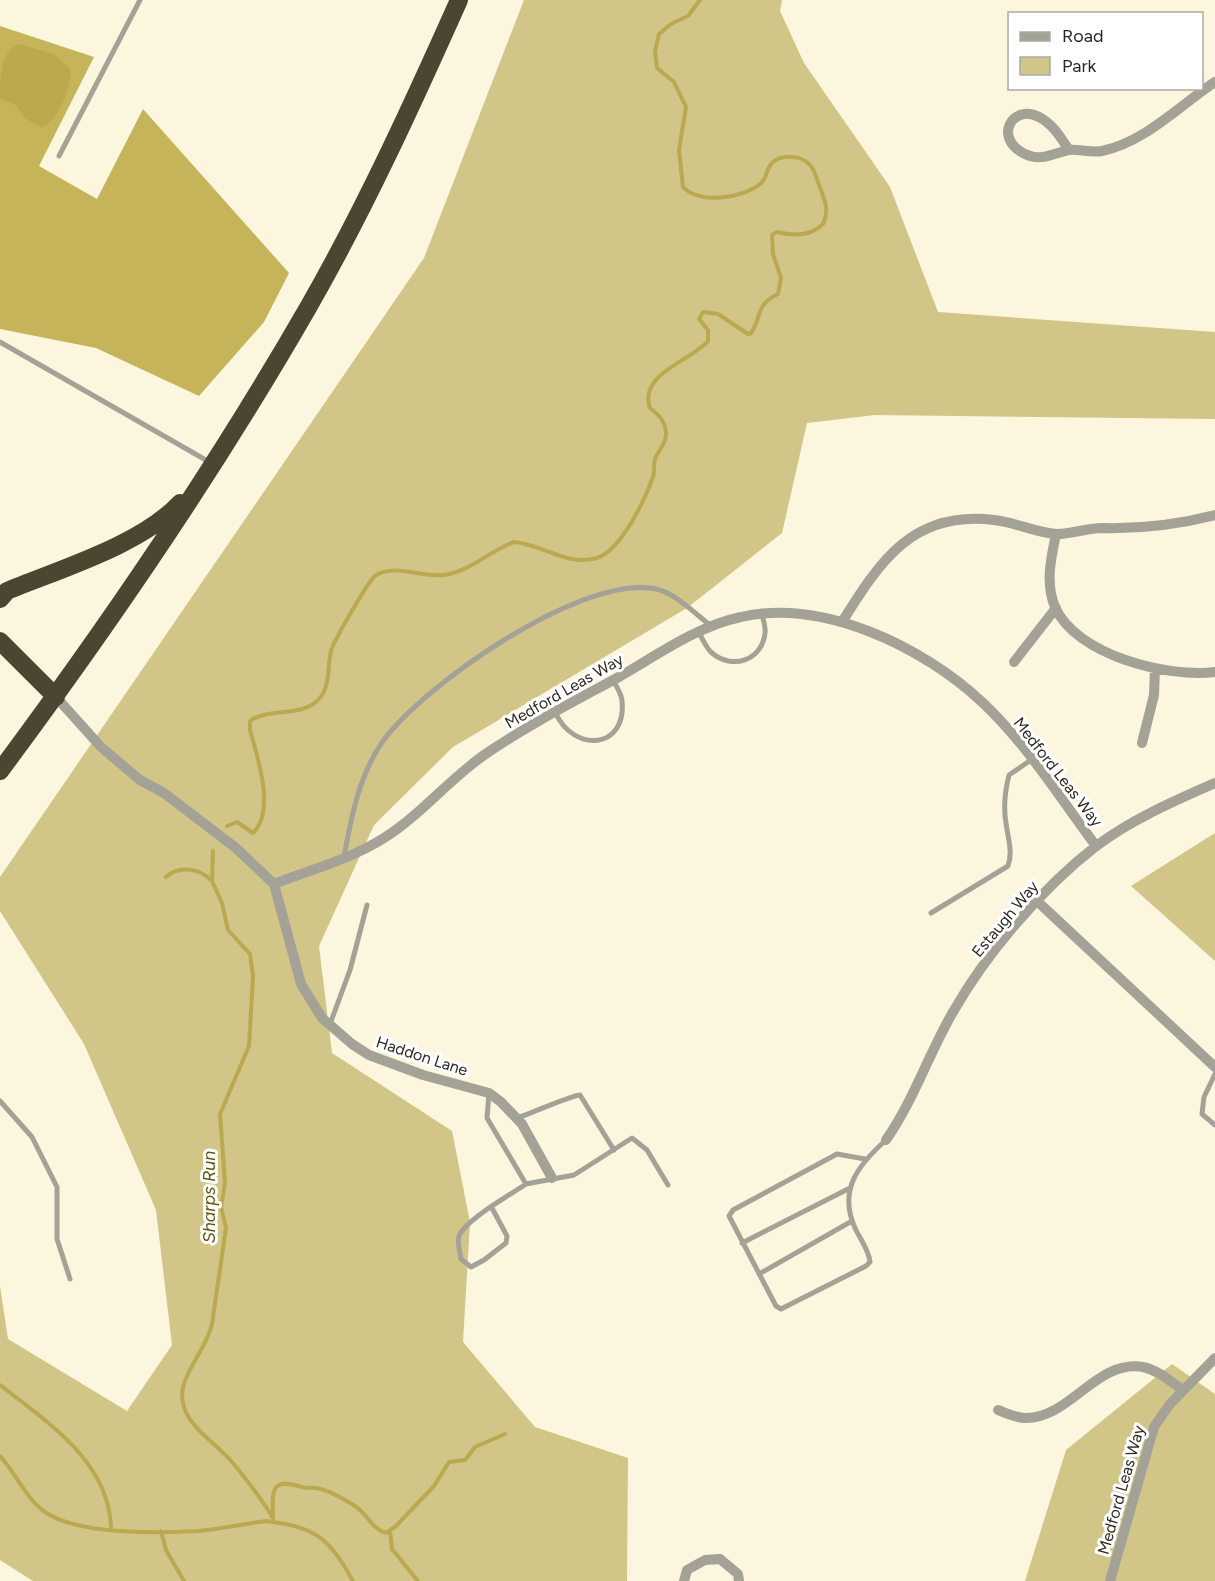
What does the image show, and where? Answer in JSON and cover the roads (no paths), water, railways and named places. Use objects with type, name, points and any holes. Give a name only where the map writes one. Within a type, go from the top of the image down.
[{"type":"highway","points":[[0,771],[56,697],[150,562],[309,305],[425,76],[459,0]]},
{"type":"highway","points":[[0,599],[7,591],[136,536],[168,516],[208,471]]},
{"type":"highway","points":[[0,640],[56,697]]},
{"type":"street","points":[[1069,150],[1049,124],[1032,114],[1023,113],[1014,118],[1007,129],[1006,138],[1011,145],[1030,157],[1042,158],[1069,150],[1099,151],[1132,141],[1215,82]]},
{"type":"street","points":[[842,622],[867,581],[883,561],[902,542],[926,528],[947,522],[982,519],[1056,534],[1101,528],[1161,527],[1215,515]]},
{"type":"street","points":[[1056,534],[1050,564],[1050,585],[1056,608],[1064,622],[1086,640],[1124,659],[1155,668],[1187,673],[1215,672]]},
{"type":"street","points":[[1014,662],[1056,608]]},
{"type":"street","name":"Medford Leas Way","points":[[274,885],[382,839],[412,818],[487,753],[555,712],[699,633],[741,617],[762,614],[810,615],[842,622],[885,639],[952,679],[982,701],[1031,760],[1096,846]]},
{"type":"street","points":[[1142,743],[1152,704],[1155,668]]},
{"type":"street","points":[[56,697],[117,760],[140,780],[164,793],[236,848],[274,885]]},
{"type":"street","name":"Estaugh Way","points":[[886,1140],[906,1108],[955,1009],[996,951],[1038,902],[1096,846],[1152,813],[1215,783]]},
{"type":"street","name":"Haddon Lane","points":[[274,885],[301,984],[311,1003],[330,1025],[352,1044],[377,1059],[489,1093],[513,1111],[552,1178]]},
{"type":"street","points":[[1038,902],[1215,1067]]},
{"type":"street","name":"Medford Leas Way","points":[[1110,1581],[1154,1427],[1183,1390],[1215,1358]]},
{"type":"street","points":[[998,1410],[1024,1418],[1042,1415],[1059,1407],[1111,1372],[1135,1367],[1156,1372],[1183,1390]]},
{"type":"street","points":[[684,1581],[687,1570],[705,1560],[720,1559],[738,1574],[739,1581]]},
{"type":"lane","points":[[59,156],[140,0]]},
{"type":"lane","points":[[0,342],[208,471]]},
{"type":"lane","points":[[344,857],[351,819],[366,772],[383,741],[408,714],[450,676],[501,643],[543,618],[589,598],[627,588],[651,588],[671,595],[712,627]]},
{"type":"lane","points":[[699,633],[710,651],[724,661],[742,663],[755,654],[765,633],[762,614]]},
{"type":"lane","points":[[555,712],[561,724],[580,740],[598,740],[614,733],[621,723],[622,700],[613,680]]},
{"type":"lane","points":[[931,913],[1008,866],[1011,849],[1004,793],[1009,775],[1031,760]]},
{"type":"lane","points":[[330,1025],[350,970],[368,905]]},
{"type":"lane","points":[[1215,1074],[1204,1097],[1203,1114],[1215,1125]]},
{"type":"lane","points":[[489,1093],[487,1118],[525,1184]]},
{"type":"lane","points":[[517,1118],[580,1095],[614,1150]]},
{"type":"lane","points":[[0,1101],[32,1137],[57,1187],[57,1239],[70,1279]]},
{"type":"lane","points":[[492,1208],[507,1236],[506,1243],[471,1267],[461,1259],[458,1238],[463,1229],[525,1184],[574,1175],[632,1138],[647,1150],[668,1185]]},
{"type":"lane","points":[[742,1243],[848,1189],[865,1158],[886,1140]]},
{"type":"lane","points":[[848,1189],[852,1221],[870,1257],[866,1266],[786,1309],[776,1306],[730,1220],[733,1210],[837,1154],[865,1158]]},
{"type":"lane","points":[[759,1274],[852,1221]]},
{"type":"waterway","name":"Sharps Run","points":[[227,826],[237,822],[253,833],[260,823],[263,811],[263,783],[250,730],[250,721],[266,714],[295,711],[312,705],[319,699],[327,682],[333,645],[375,576],[391,571],[435,575],[453,573],[471,566],[514,542],[575,560],[597,558],[615,545],[631,523],[644,498],[653,477],[655,459],[666,438],[663,422],[650,408],[648,396],[652,386],[668,369],[708,341],[708,330],[699,319],[703,312],[718,314],[748,334],[751,333],[762,307],[778,294],[781,278],[773,254],[772,235],[777,232],[795,235],[807,233],[823,224],[826,214],[825,204],[814,171],[805,161],[795,157],[785,157],[775,161],[769,166],[760,184],[733,196],[710,198],[690,193],[683,187],[679,150],[686,107],[674,82],[657,68],[655,51],[659,34],[671,24],[688,16],[700,0]]},
{"type":"waterway","name":"Sharps Run","points":[[213,851],[212,881],[222,903],[228,930],[250,954],[253,976],[249,1046],[220,1114],[225,1183],[221,1207],[226,1228],[212,1324],[189,1371],[183,1387],[182,1399],[191,1420],[232,1462],[254,1489],[273,1518]]},
{"type":"waterway","points":[[166,877],[177,871],[189,870],[202,873],[212,881]]},
{"type":"waterway","points":[[0,1385],[56,1429],[88,1464],[100,1483],[108,1505],[111,1529]]},
{"type":"waterway","points":[[273,1516],[274,1492],[279,1485],[316,1488],[355,1506],[377,1528],[386,1533],[396,1526],[434,1486],[449,1462],[465,1460],[475,1447],[505,1434]]},
{"type":"waterway","points":[[0,1456],[38,1507],[59,1520],[98,1529],[141,1532],[198,1531],[266,1521],[283,1524],[309,1531],[319,1537],[336,1554],[353,1581]]},
{"type":"waterway","points":[[161,1531],[166,1550],[184,1581]]},
{"type":"waterway","points":[[390,1531],[392,1549],[418,1581]]}]
